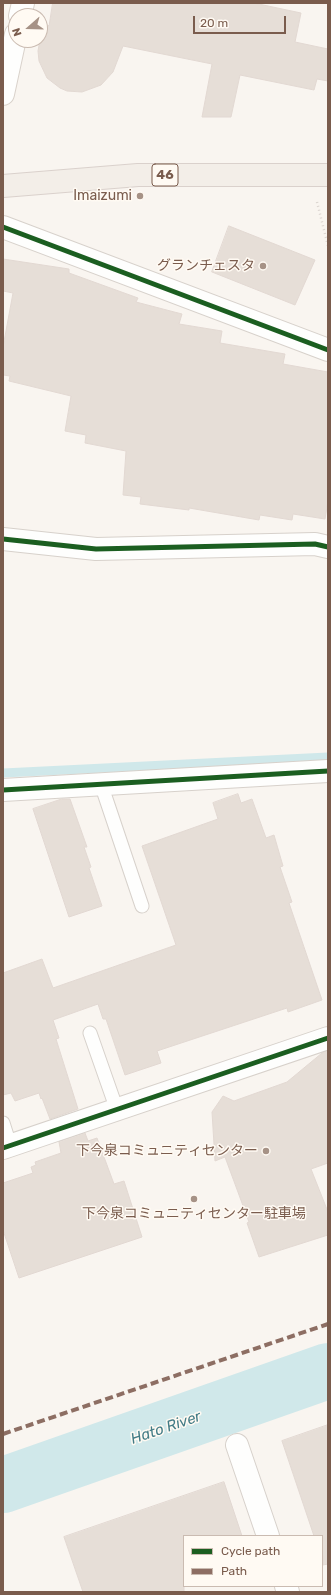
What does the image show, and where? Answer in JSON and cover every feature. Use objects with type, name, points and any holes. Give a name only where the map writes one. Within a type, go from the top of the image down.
[{"type":"main road","name":"46","points":[[3,186],[138,175],[328,175]]},
{"type":"street","points":[[3,94],[13,48]]},
{"type":"street","points":[[3,227],[328,350]]},
{"type":"street","points":[[3,538],[96,549],[315,544],[328,547]]},
{"type":"street","points":[[3,790],[328,771]]},
{"type":"street","points":[[7,1146],[328,1038]]},
{"type":"street","points":[[237,1445],[268,1535]]},
{"type":"lane","points":[[102,784],[142,906]]},
{"type":"lane","points":[[90,1033],[117,1110]]},
{"type":"lane","points":[[3,1123],[7,1146]]},
{"type":"path","points":[[316,198],[328,246]]},
{"type":"building","points":[[53,3],[254,3],[301,13],[295,42],[328,49],[328,81],[317,79],[314,90],[240,75],[231,117],[202,117],[212,64],[123,46],[113,72],[101,85],[82,92],[67,91],[60,88],[47,78],[39,61],[39,48],[48,48],[49,25]]},
{"type":"building","name":"グランチェスタ","points":[[229,226],[315,260],[295,305],[212,272]]},
{"type":"building","points":[[3,259],[69,269],[69,273],[138,298],[136,302],[182,314],[179,324],[222,331],[220,343],[285,354],[283,364],[328,372],[328,501],[325,519],[293,514],[292,520],[260,515],[259,520],[189,508],[189,510],[140,504],[141,497],[123,495],[126,451],[85,443],[86,435],[65,431],[71,396],[9,381],[10,376],[3,375],[3,347],[13,293],[3,291]]},
{"type":"building","points":[[238,794],[241,803],[252,799],[266,838],[274,835],[283,866],[280,867],[292,902],[289,903],[322,1000],[288,1012],[287,1008],[157,1051],[161,1063],[125,1075],[106,1019],[103,1019],[98,1004],[53,1020],[59,1038],[56,1039],[78,1109],[50,1119],[39,1093],[15,1101],[11,1093],[3,1095],[3,973],[42,959],[53,988],[176,945],[142,846],[218,819],[213,803]]},
{"type":"building","points":[[62,799],[70,799],[87,847],[84,847],[91,867],[89,868],[102,906],[69,917],[33,809]]},
{"type":"building","name":"下今泉コミュニティセンター","points":[[328,1051],[328,1163],[311,1169],[328,1212],[328,1235],[259,1257],[247,1223],[249,1222],[225,1157],[215,1161],[212,1112],[223,1096],[234,1101],[287,1082],[322,1053]]},
{"type":"building","points":[[85,1133],[88,1141],[97,1138],[114,1184],[124,1181],[142,1237],[19,1278],[3,1230],[3,1183],[33,1173],[31,1167],[36,1165],[35,1162],[61,1153],[59,1142]]},
{"type":"building","points":[[328,1425],[328,1564],[323,1565],[323,1535],[314,1535],[282,1441]]},
{"type":"building","points":[[224,1482],[242,1535],[183,1535],[184,1592],[83,1592],[64,1537]]},
{"type":"waterway","points":[[3,773],[328,757]]},
{"type":"waterway","name":"Hato River","points":[[3,1485],[328,1371]]},
{"type":"marked path","points":[[3,1434],[328,1324]]},
{"type":"cycle path","points":[[3,227],[328,350]]},
{"type":"cycle path","points":[[3,539],[96,549],[315,544],[328,547]]},
{"type":"cycle path","points":[[3,790],[328,771]]},
{"type":"cycle path","points":[[3,1148],[328,1038]]},
{"type":"place","name":"Imaizumi","points":[[140,196]]},
{"type":"place","name":"グランチェスタ","points":[[263,266]]},
{"type":"place","name":"下今泉コミュニティセンター","points":[[266,1151]]},
{"type":"place","name":"下今泉コミュニティセンター駐車場","points":[[194,1199]]}]
